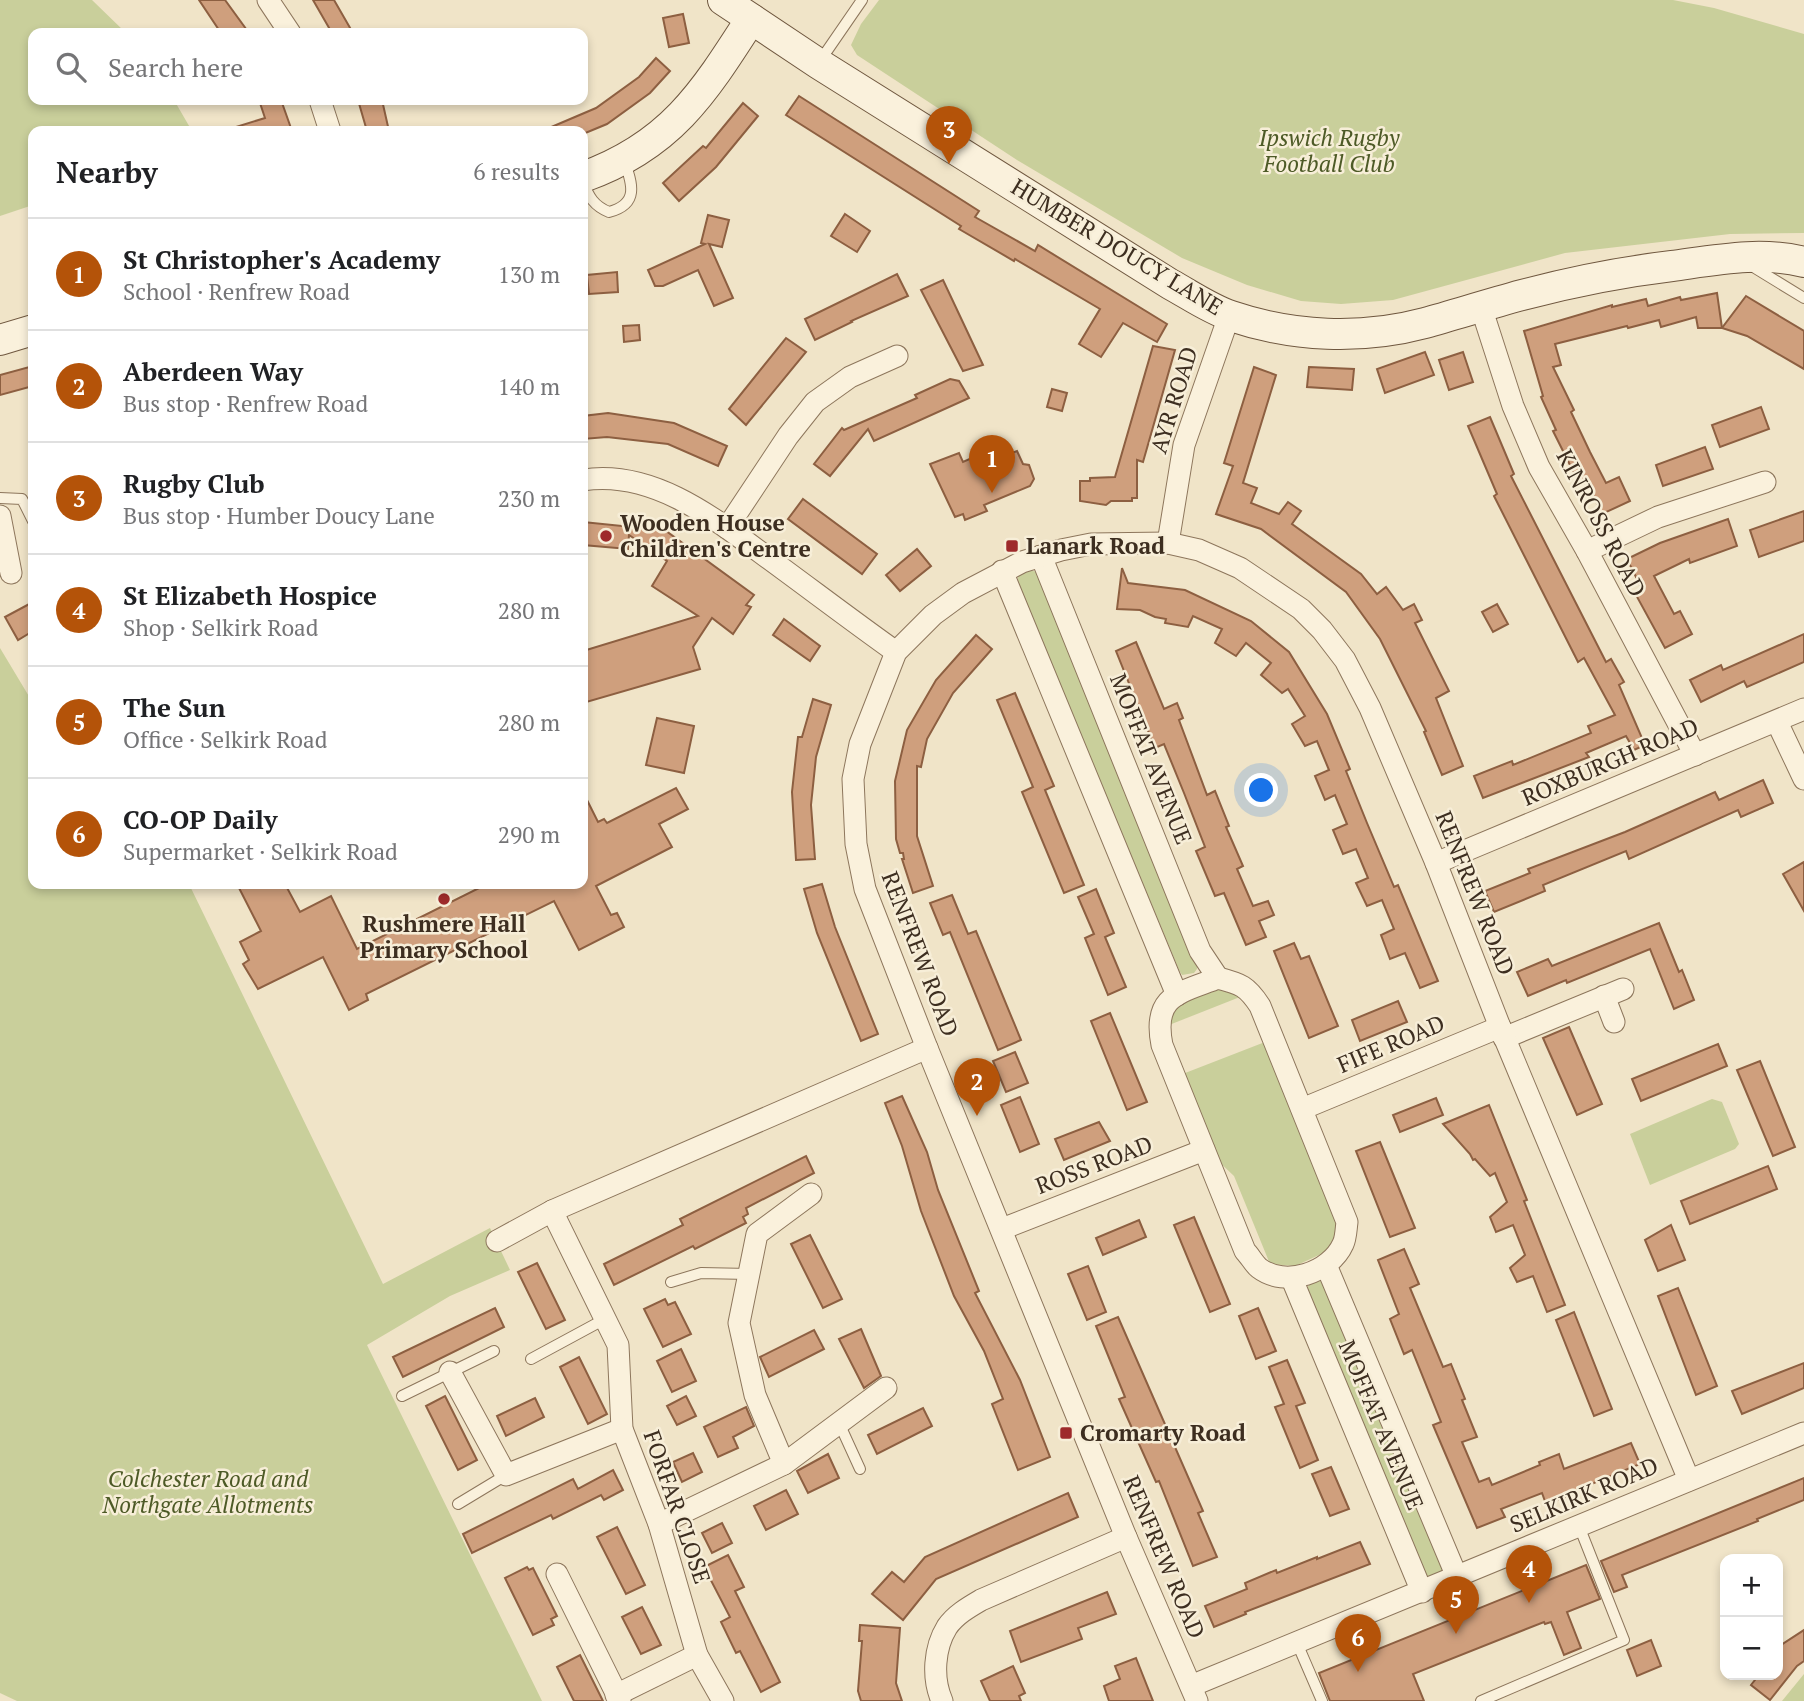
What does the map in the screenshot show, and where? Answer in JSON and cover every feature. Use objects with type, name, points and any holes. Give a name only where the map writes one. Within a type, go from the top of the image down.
[{"type":"street","points":[[268,0],[287,28]]},
{"type":"street","name":"HUMBER DOUCY LANE","points":[[723,0],[819,64],[1170,284],[1229,316],[1302,333],[1363,334],[1422,324],[1560,285],[1619,273],[1738,258],[1777,257],[1804,262]]},
{"type":"street","points":[[588,178],[624,160],[656,138],[692,106],[751,19]]},
{"type":"street","points":[[322,105],[328,126]]},
{"type":"street","name":"KINROSS ROAD","points":[[1481,307],[1513,406],[1539,467],[1587,551],[1695,755]]},
{"type":"street","name":"AYR ROAD","points":[[1168,543],[1184,445],[1229,316]]},
{"type":"street","points":[[0,340],[28,332]]},
{"type":"street","points":[[727,528],[788,436],[815,402],[850,377],[897,356]]},
{"type":"street","points":[[588,480],[623,481],[663,491],[699,510],[896,652]]},
{"type":"street","points":[[1587,551],[1658,517],[1765,482]]},
{"type":"street","points":[[0,516],[11,573]]},
{"type":"street","name":"RENFREW ROAD","points":[[1194,1694],[1126,1537],[927,1048],[865,890],[856,844],[853,779],[860,744],[896,652],[933,615],[962,593],[1002,571],[1041,556],[1091,544],[1168,543],[1199,551],[1240,568],[1300,610],[1322,631],[1345,660],[1370,708],[1436,863],[1502,1033],[1689,1480]]},
{"type":"street","name":"MOFFAT AVENUE","points":[[1041,556],[1200,951],[1218,978]]},
{"type":"street","points":[[1002,571],[1177,995]]},
{"type":"street","name":"ROXBURGH ROAD","points":[[1436,863],[1804,709]]},
{"type":"street","points":[[1777,722],[1804,779]]},
{"type":"street","points":[[1218,978],[1250,990],[1255,998],[1347,1222],[1345,1242],[1326,1265],[1292,1279],[1277,1277],[1259,1268],[1245,1251],[1162,1045],[1159,1030],[1162,1010],[1167,1001],[1177,995],[1218,978]]},
{"type":"street","points":[[1502,1033],[1614,993],[1614,1022]]},
{"type":"street","name":"FIFE ROAD","points":[[1302,1110],[1502,1033]]},
{"type":"street","points":[[496,1241],[552,1211],[927,1048]]},
{"type":"street","name":"ROSS ROAD","points":[[1002,1229],[1204,1150]]},
{"type":"street","points":[[784,1464],[755,1395],[739,1323],[757,1234],[811,1194]]},
{"type":"street","name":"FORFAR CLOSE","points":[[552,1211],[618,1345],[622,1429],[659,1524],[697,1655],[723,1701]]},
{"type":"street","name":"MOFFAT AVENUE","points":[[1326,1265],[1457,1577]]},
{"type":"street","name":"MOFFAT AVENUE","points":[[1292,1279],[1422,1592]]},
{"type":"street","points":[[450,1373],[506,1475],[622,1429]]},
{"type":"street","points":[[659,1524],[784,1464],[886,1388]]},
{"type":"street","name":"SELKIRK ROAD","points":[[1194,1694],[1297,1643],[1804,1433]]},
{"type":"street","points":[[942,1701],[937,1691],[935,1669],[939,1646],[948,1626],[963,1611],[981,1600],[1126,1537]]},
{"type":"street","points":[[557,1574],[618,1698],[697,1655]]},
{"type":"lane","points":[[819,64],[862,0]]},
{"type":"lane","points":[[588,195],[597,207],[609,212],[619,209],[627,202],[632,192],[632,181],[624,160]]},
{"type":"lane","points":[[1738,258],[1804,298]]},
{"type":"lane","points":[[0,498],[22,499],[28,511]]},
{"type":"lane","points":[[671,1282],[701,1273],[749,1274]]},
{"type":"lane","points":[[531,1359],[605,1319]]},
{"type":"lane","points":[[402,1396],[494,1352]]},
{"type":"lane","points":[[839,1423],[860,1469]]},
{"type":"lane","points":[[458,1504],[506,1475]]},
{"type":"lane","points":[[1481,1701],[1624,1640],[1579,1526]]},
{"type":"lane","points":[[1297,1643],[1322,1701]]},
{"type":"green space","points":[[0,0],[92,0],[121,28],[28,28],[28,105],[177,105],[189,126],[28,126],[28,207],[0,216]]},
{"type":"green space","name":"Ipswich Rugby Football Club","points":[[879,0],[1673,0],[1714,8],[1804,34],[1804,233],[1730,234],[1565,253],[1393,300],[1341,304],[1301,301],[1247,285],[1182,258],[1017,160],[857,55],[851,45],[861,24]]},
{"type":"green space","points":[[1028,570],[1038,572],[1197,963],[1194,973],[1182,975],[1179,970],[1017,582],[1019,573]]},
{"type":"green space","name":"Colchester Road and Northgate Allotments","points":[[0,648],[28,695],[28,889],[191,889],[383,1284],[490,1228],[510,1270],[450,1296],[367,1345],[542,1701],[17,1701],[0,1693]]},
{"type":"green space","points":[[1222,985],[1245,995],[1164,1027],[1178,1002]]},
{"type":"green space","points":[[1265,1042],[1340,1220],[1330,1250],[1295,1266],[1270,1264],[1234,1176],[1214,1157],[1180,1075]]},
{"type":"green space","points":[[1712,1099],[1722,1102],[1739,1144],[1735,1149],[1650,1185],[1630,1134]]},
{"type":"green space","points":[[1322,1281],[1444,1569],[1443,1575],[1424,1578],[1307,1291],[1312,1282]]},
{"type":"green space","points":[[1804,1674],[1804,1701],[1782,1701]]},
{"type":"building","points":[[199,0],[225,0],[245,28],[218,28]]},
{"type":"building","points":[[313,0],[334,0],[350,28],[329,28]]},
{"type":"building","points":[[683,14],[689,43],[669,47],[663,18]]},
{"type":"building","points":[[656,58],[670,71],[650,93],[607,124],[588,132],[588,126],[554,126],[596,108],[639,77]]},
{"type":"building","points":[[799,96],[979,211],[975,217],[1035,251],[1038,245],[1167,324],[1157,342],[1123,323],[1101,357],[1079,344],[1100,309],[959,229],[961,226],[786,115]]},
{"type":"building","points":[[743,103],[758,116],[716,167],[679,201],[663,183],[703,146],[706,148]]},
{"type":"building","points":[[261,105],[283,105],[290,126],[239,126],[265,118]]},
{"type":"building","points":[[359,105],[383,105],[388,126],[366,126]]},
{"type":"building","points":[[845,214],[870,231],[857,252],[831,236]]},
{"type":"building","points":[[708,215],[729,220],[722,247],[709,244],[733,298],[714,306],[698,270],[663,286],[655,286],[648,270],[705,244],[701,243]]},
{"type":"building","points":[[617,272],[618,292],[589,294],[588,275]]},
{"type":"building","points":[[897,274],[908,296],[815,340],[805,319]]},
{"type":"building","points":[[943,280],[983,365],[963,371],[921,290]]},
{"type":"building","points":[[1717,293],[1722,328],[1698,328],[1696,317],[1661,327],[1659,320],[1555,344],[1561,365],[1553,367],[1590,452],[1606,483],[1619,477],[1630,501],[1602,514],[1587,482],[1580,485],[1553,431],[1556,430],[1541,397],[1543,396],[1524,331],[1612,305],[1646,299],[1648,306],[1680,297],[1681,300]]},
{"type":"building","points":[[1746,296],[1804,331],[1804,369],[1747,336],[1722,328]]},
{"type":"building","points":[[639,325],[640,340],[624,342],[623,326]]},
{"type":"building","points":[[786,338],[806,352],[746,425],[729,409]]},
{"type":"building","points":[[1153,346],[1175,350],[1143,462],[1137,460],[1137,498],[1132,498],[1132,501],[1111,501],[1106,505],[1080,501],[1080,481],[1115,477]]},
{"type":"building","points":[[1425,352],[1434,375],[1385,393],[1377,369]]},
{"type":"building","points":[[1463,352],[1473,382],[1449,390],[1439,360]]},
{"type":"building","points":[[28,367],[28,387],[0,395],[0,375]]},
{"type":"building","points":[[1254,367],[1276,375],[1243,483],[1257,488],[1251,503],[1279,514],[1288,502],[1301,511],[1292,524],[1361,574],[1377,594],[1386,587],[1403,610],[1414,604],[1422,620],[1415,623],[1449,691],[1436,698],[1463,766],[1442,775],[1424,732],[1426,731],[1380,639],[1346,592],[1261,529],[1216,514],[1233,466],[1224,463]]},
{"type":"building","points":[[1309,367],[1354,369],[1352,390],[1307,387]]},
{"type":"building","points":[[950,379],[959,381],[969,398],[874,441],[868,429],[830,476],[814,464],[842,428],[844,430],[917,398],[915,395]]},
{"type":"building","points":[[1052,389],[1067,393],[1062,411],[1047,407]]},
{"type":"building","points":[[1761,407],[1769,429],[1720,447],[1712,425]]},
{"type":"building","points":[[608,413],[674,423],[727,446],[718,466],[668,444],[607,437],[588,439],[588,415]]},
{"type":"building","points":[[1490,417],[1514,474],[1511,476],[1606,662],[1611,659],[1624,682],[1619,685],[1645,745],[1634,750],[1626,736],[1586,753],[1589,757],[1483,798],[1474,776],[1512,761],[1513,765],[1591,733],[1588,726],[1615,715],[1584,658],[1578,662],[1494,496],[1497,494],[1468,426]]},
{"type":"building","points":[[1705,447],[1713,469],[1663,486],[1656,465]]},
{"type":"building","points":[[1017,451],[1023,464],[1029,465],[1034,479],[1030,486],[984,505],[987,511],[965,520],[963,514],[955,517],[930,464],[959,453],[963,462],[974,457],[978,466]]},
{"type":"building","points":[[803,499],[877,554],[862,574],[788,519]]},
{"type":"building","points":[[1804,511],[1804,541],[1759,557],[1750,530]]},
{"type":"building","points":[[1728,519],[1737,546],[1690,563],[1689,559],[1654,576],[1674,614],[1680,611],[1692,634],[1665,648],[1636,595],[1643,591],[1627,559],[1660,543]]},
{"type":"building","points":[[588,523],[651,529],[655,523],[754,595],[746,605],[751,607],[733,634],[712,618],[693,647],[700,669],[588,702],[588,649],[698,616],[652,586],[667,561],[629,535],[628,549],[588,545]]},
{"type":"building","points":[[917,549],[931,566],[900,591],[886,575]]},
{"type":"building","points":[[1122,568],[1128,583],[1185,590],[1251,621],[1289,652],[1327,714],[1350,769],[1346,771],[1367,823],[1394,887],[1398,885],[1438,981],[1420,988],[1405,953],[1390,959],[1381,935],[1394,929],[1382,900],[1367,906],[1356,883],[1368,878],[1356,849],[1343,854],[1333,830],[1347,824],[1335,795],[1325,800],[1315,776],[1329,770],[1317,741],[1305,746],[1292,724],[1305,716],[1288,689],[1282,693],[1261,675],[1271,663],[1246,643],[1236,656],[1215,643],[1222,629],[1193,616],[1188,627],[1165,623],[1166,619],[1140,610],[1117,609]]},
{"type":"building","points":[[1497,604],[1508,624],[1493,632],[1482,612]]},
{"type":"building","points":[[28,605],[28,634],[18,640],[5,617]]},
{"type":"building","points":[[784,619],[820,646],[810,661],[773,635]]},
{"type":"building","points":[[1804,634],[1804,662],[1747,687],[1744,681],[1701,702],[1690,680],[1721,665],[1723,670]]},
{"type":"building","points":[[976,635],[992,649],[953,693],[927,739],[921,767],[917,766],[917,836],[933,886],[913,893],[902,859],[903,853],[900,853],[896,839],[895,781],[907,730],[936,680]]},
{"type":"building","points":[[1136,642],[1164,709],[1177,703],[1183,718],[1179,720],[1207,795],[1215,791],[1229,826],[1226,827],[1243,866],[1237,869],[1253,906],[1268,901],[1274,915],[1259,921],[1266,937],[1246,945],[1224,893],[1215,896],[1196,851],[1205,847],[1184,793],[1164,744],[1155,748],[1116,651]]},
{"type":"building","points":[[1015,693],[1054,786],[1045,790],[1084,885],[1064,893],[1022,792],[1033,787],[997,700]]},
{"type":"building","points":[[813,699],[831,705],[816,757],[811,805],[815,859],[796,860],[792,792],[798,737],[802,737]]},
{"type":"building","points":[[657,718],[694,726],[684,773],[646,765]]},
{"type":"building","points":[[1763,780],[1773,803],[1741,817],[1738,810],[1629,859],[1626,851],[1543,885],[1545,891],[1494,912],[1485,891],[1530,873],[1528,869],[1625,832],[1715,792],[1719,800]]},
{"type":"building","points":[[676,788],[688,809],[659,824],[672,847],[596,886],[611,915],[617,913],[624,927],[579,950],[554,901],[366,994],[368,1000],[349,1010],[323,957],[258,989],[243,964],[249,960],[240,942],[261,931],[240,889],[288,889],[300,912],[331,896],[357,949],[477,889],[588,889],[588,802],[598,822],[604,819],[607,823]]},
{"type":"building","points":[[1804,862],[1804,911],[1783,874]]},
{"type":"building","points":[[822,884],[835,927],[878,1034],[861,1041],[817,933],[804,889]]},
{"type":"building","points":[[1096,889],[1114,933],[1105,937],[1126,987],[1108,995],[1085,938],[1094,934],[1078,897]]},
{"type":"building","points":[[952,895],[968,934],[976,931],[1021,1040],[998,1050],[950,932],[943,935],[930,903]]},
{"type":"building","points":[[1659,923],[1694,1000],[1674,1009],[1650,949],[1528,996],[1517,972],[1548,959],[1552,966]]},
{"type":"building","points":[[1294,943],[1301,959],[1309,956],[1338,1026],[1309,1038],[1274,951]]},
{"type":"building","points":[[1398,1001],[1407,1022],[1360,1041],[1352,1020]]},
{"type":"building","points":[[1110,1013],[1147,1102],[1127,1110],[1091,1021]]},
{"type":"building","points":[[1569,1027],[1602,1104],[1577,1115],[1543,1038]]},
{"type":"building","points":[[1718,1044],[1727,1066],[1641,1101],[1632,1079]]},
{"type":"building","points":[[1015,1052],[1028,1083],[1006,1092],[993,1061]]},
{"type":"building","points":[[1760,1061],[1795,1147],[1773,1156],[1737,1070]]},
{"type":"building","points":[[902,1096],[927,1152],[938,1190],[979,1291],[975,1293],[1020,1380],[1050,1457],[1018,1470],[992,1404],[1003,1399],[984,1351],[954,1296],[921,1211],[902,1146],[885,1103]]},
{"type":"building","points":[[1020,1097],[1039,1144],[1020,1152],[1001,1105]]},
{"type":"building","points":[[1436,1098],[1443,1115],[1400,1132],[1393,1115]]},
{"type":"building","points":[[1489,1105],[1565,1305],[1547,1312],[1533,1276],[1517,1282],[1510,1268],[1525,1255],[1513,1225],[1496,1232],[1490,1217],[1507,1202],[1495,1173],[1490,1176],[1473,1160],[1443,1124]]},
{"type":"building","points":[[1099,1122],[1110,1141],[1064,1160],[1055,1139]]},
{"type":"building","points":[[1380,1142],[1415,1228],[1390,1237],[1356,1151]]},
{"type":"building","points":[[806,1156],[814,1173],[746,1208],[748,1214],[743,1217],[746,1223],[614,1285],[604,1264],[683,1225],[680,1219]]},
{"type":"building","points":[[1768,1166],[1777,1189],[1690,1224],[1681,1201]]},
{"type":"building","points":[[1194,1217],[1230,1304],[1210,1312],[1174,1225]]},
{"type":"building","points":[[1139,1220],[1146,1237],[1103,1255],[1096,1238]]},
{"type":"building","points":[[1671,1225],[1685,1260],[1658,1271],[1645,1240]]},
{"type":"building","points":[[810,1235],[842,1299],[823,1308],[791,1244]]},
{"type":"building","points":[[1404,1249],[1419,1284],[1410,1288],[1443,1367],[1451,1364],[1465,1399],[1462,1400],[1477,1437],[1462,1442],[1479,1482],[1489,1478],[1492,1485],[1559,1454],[1564,1469],[1631,1443],[1640,1464],[1546,1504],[1542,1493],[1501,1509],[1505,1517],[1477,1528],[1433,1425],[1441,1422],[1412,1350],[1404,1354],[1390,1319],[1399,1314],[1378,1260]]},
{"type":"building","points":[[537,1263],[565,1320],[546,1329],[518,1272]]},
{"type":"building","points":[[1088,1266],[1106,1312],[1087,1320],[1068,1274]]},
{"type":"building","points":[[1678,1288],[1717,1386],[1696,1395],[1658,1296]]},
{"type":"building","points":[[665,1299],[668,1305],[675,1302],[691,1334],[663,1347],[644,1309]]},
{"type":"building","points":[[495,1308],[504,1327],[403,1377],[393,1357]]},
{"type":"building","points":[[1258,1308],[1276,1351],[1256,1359],[1239,1316]]},
{"type":"building","points":[[1574,1312],[1612,1409],[1594,1416],[1556,1320]]},
{"type":"building","points":[[1118,1317],[1203,1511],[1198,1513],[1217,1557],[1193,1566],[1159,1481],[1156,1482],[1119,1399],[1125,1397],[1096,1326]]},
{"type":"building","points":[[861,1329],[881,1376],[864,1388],[839,1339]]},
{"type":"building","points":[[814,1330],[824,1349],[769,1377],[760,1357]]},
{"type":"building","points":[[681,1349],[696,1381],[672,1392],[657,1361]]},
{"type":"building","points":[[579,1357],[607,1414],[588,1424],[560,1367]]},
{"type":"building","points":[[1287,1360],[1305,1403],[1296,1406],[1318,1460],[1300,1468],[1275,1407],[1284,1404],[1269,1367]]},
{"type":"building","points":[[1804,1363],[1804,1388],[1742,1414],[1732,1391]]},
{"type":"building","points":[[445,1396],[477,1460],[458,1470],[426,1406]]},
{"type":"building","points":[[686,1396],[696,1416],[677,1425],[667,1406]]},
{"type":"building","points":[[535,1398],[544,1417],[506,1436],[497,1416]]},
{"type":"building","points":[[746,1407],[754,1426],[733,1437],[738,1448],[718,1457],[704,1427]]},
{"type":"building","points":[[923,1408],[932,1426],[877,1454],[868,1435]]},
{"type":"building","points":[[693,1453],[702,1472],[682,1482],[673,1462]]},
{"type":"building","points":[[828,1454],[839,1478],[808,1493],[797,1471]]},
{"type":"building","points":[[1331,1467],[1349,1509],[1330,1516],[1312,1474]]},
{"type":"building","points":[[613,1470],[623,1490],[604,1500],[601,1495],[553,1519],[551,1515],[472,1553],[463,1534],[573,1479],[578,1489]]},
{"type":"building","points":[[1804,1478],[1804,1500],[1622,1575],[1627,1587],[1614,1592],[1601,1561]]},
{"type":"building","points":[[786,1490],[798,1514],[766,1530],[754,1506]]},
{"type":"building","points":[[1068,1493],[1078,1517],[936,1579],[903,1620],[872,1594],[892,1572],[904,1582],[925,1557]]},
{"type":"building","points":[[722,1523],[732,1543],[712,1553],[702,1533]]},
{"type":"building","points":[[617,1527],[645,1585],[626,1594],[597,1537]]},
{"type":"building","points":[[1360,1542],[1370,1564],[1245,1612],[1246,1614],[1214,1627],[1205,1606],[1247,1589],[1245,1583],[1276,1570],[1277,1573]]},
{"type":"building","points":[[728,1555],[744,1587],[735,1591],[780,1682],[761,1692],[740,1651],[736,1653],[721,1622],[730,1617],[704,1567]]},
{"type":"building","points":[[1586,1565],[1600,1599],[1567,1612],[1581,1648],[1564,1655],[1551,1622],[1544,1622],[1413,1674],[1424,1701],[1330,1701],[1319,1673]]},
{"type":"building","points":[[527,1567],[529,1570],[533,1568],[557,1616],[551,1619],[554,1625],[533,1635],[505,1578]]},
{"type":"building","points":[[1107,1592],[1116,1614],[1078,1628],[1082,1639],[1021,1662],[1010,1631]]},
{"type":"building","points":[[642,1607],[661,1645],[641,1654],[622,1617]]},
{"type":"building","points":[[860,1625],[900,1628],[896,1683],[902,1701],[861,1701],[858,1691],[862,1641],[859,1641]]},
{"type":"building","points":[[1804,1630],[1804,1661],[1770,1700],[1751,1685],[1755,1680],[1783,1680],[1783,1644]]},
{"type":"building","points":[[1651,1640],[1661,1666],[1637,1676],[1627,1650]]},
{"type":"building","points":[[580,1655],[603,1701],[574,1701],[557,1667]]},
{"type":"building","points":[[1136,1658],[1153,1701],[1109,1701],[1104,1686],[1120,1679],[1115,1666]]},
{"type":"building","points":[[1013,1666],[1025,1693],[1019,1696],[1021,1701],[990,1701],[981,1681]]},
{"type":"place","name":"Rugby Club","points":[[949,164]]},
{"type":"place","name":"St Christopher's Academy","points":[[992,493]]},
{"type":"place","name":"Wooden House Children's Centre","points":[[606,536]]},
{"type":"place","name":"Lanark Road","points":[[1012,546]]},
{"type":"place","name":"Rushmere Hall Primary School","points":[[444,899]]},
{"type":"place","name":"Aberdeen Way","points":[[977,1116]]},
{"type":"place","name":"Cromarty Road","points":[[1066,1433]]},
{"type":"place","name":"St Elizabeth Hospice","points":[[1529,1603]]},
{"type":"place","name":"The Sun","points":[[1456,1634]]},
{"type":"place","name":"CO-OP Daily","points":[[1358,1672]]}]
